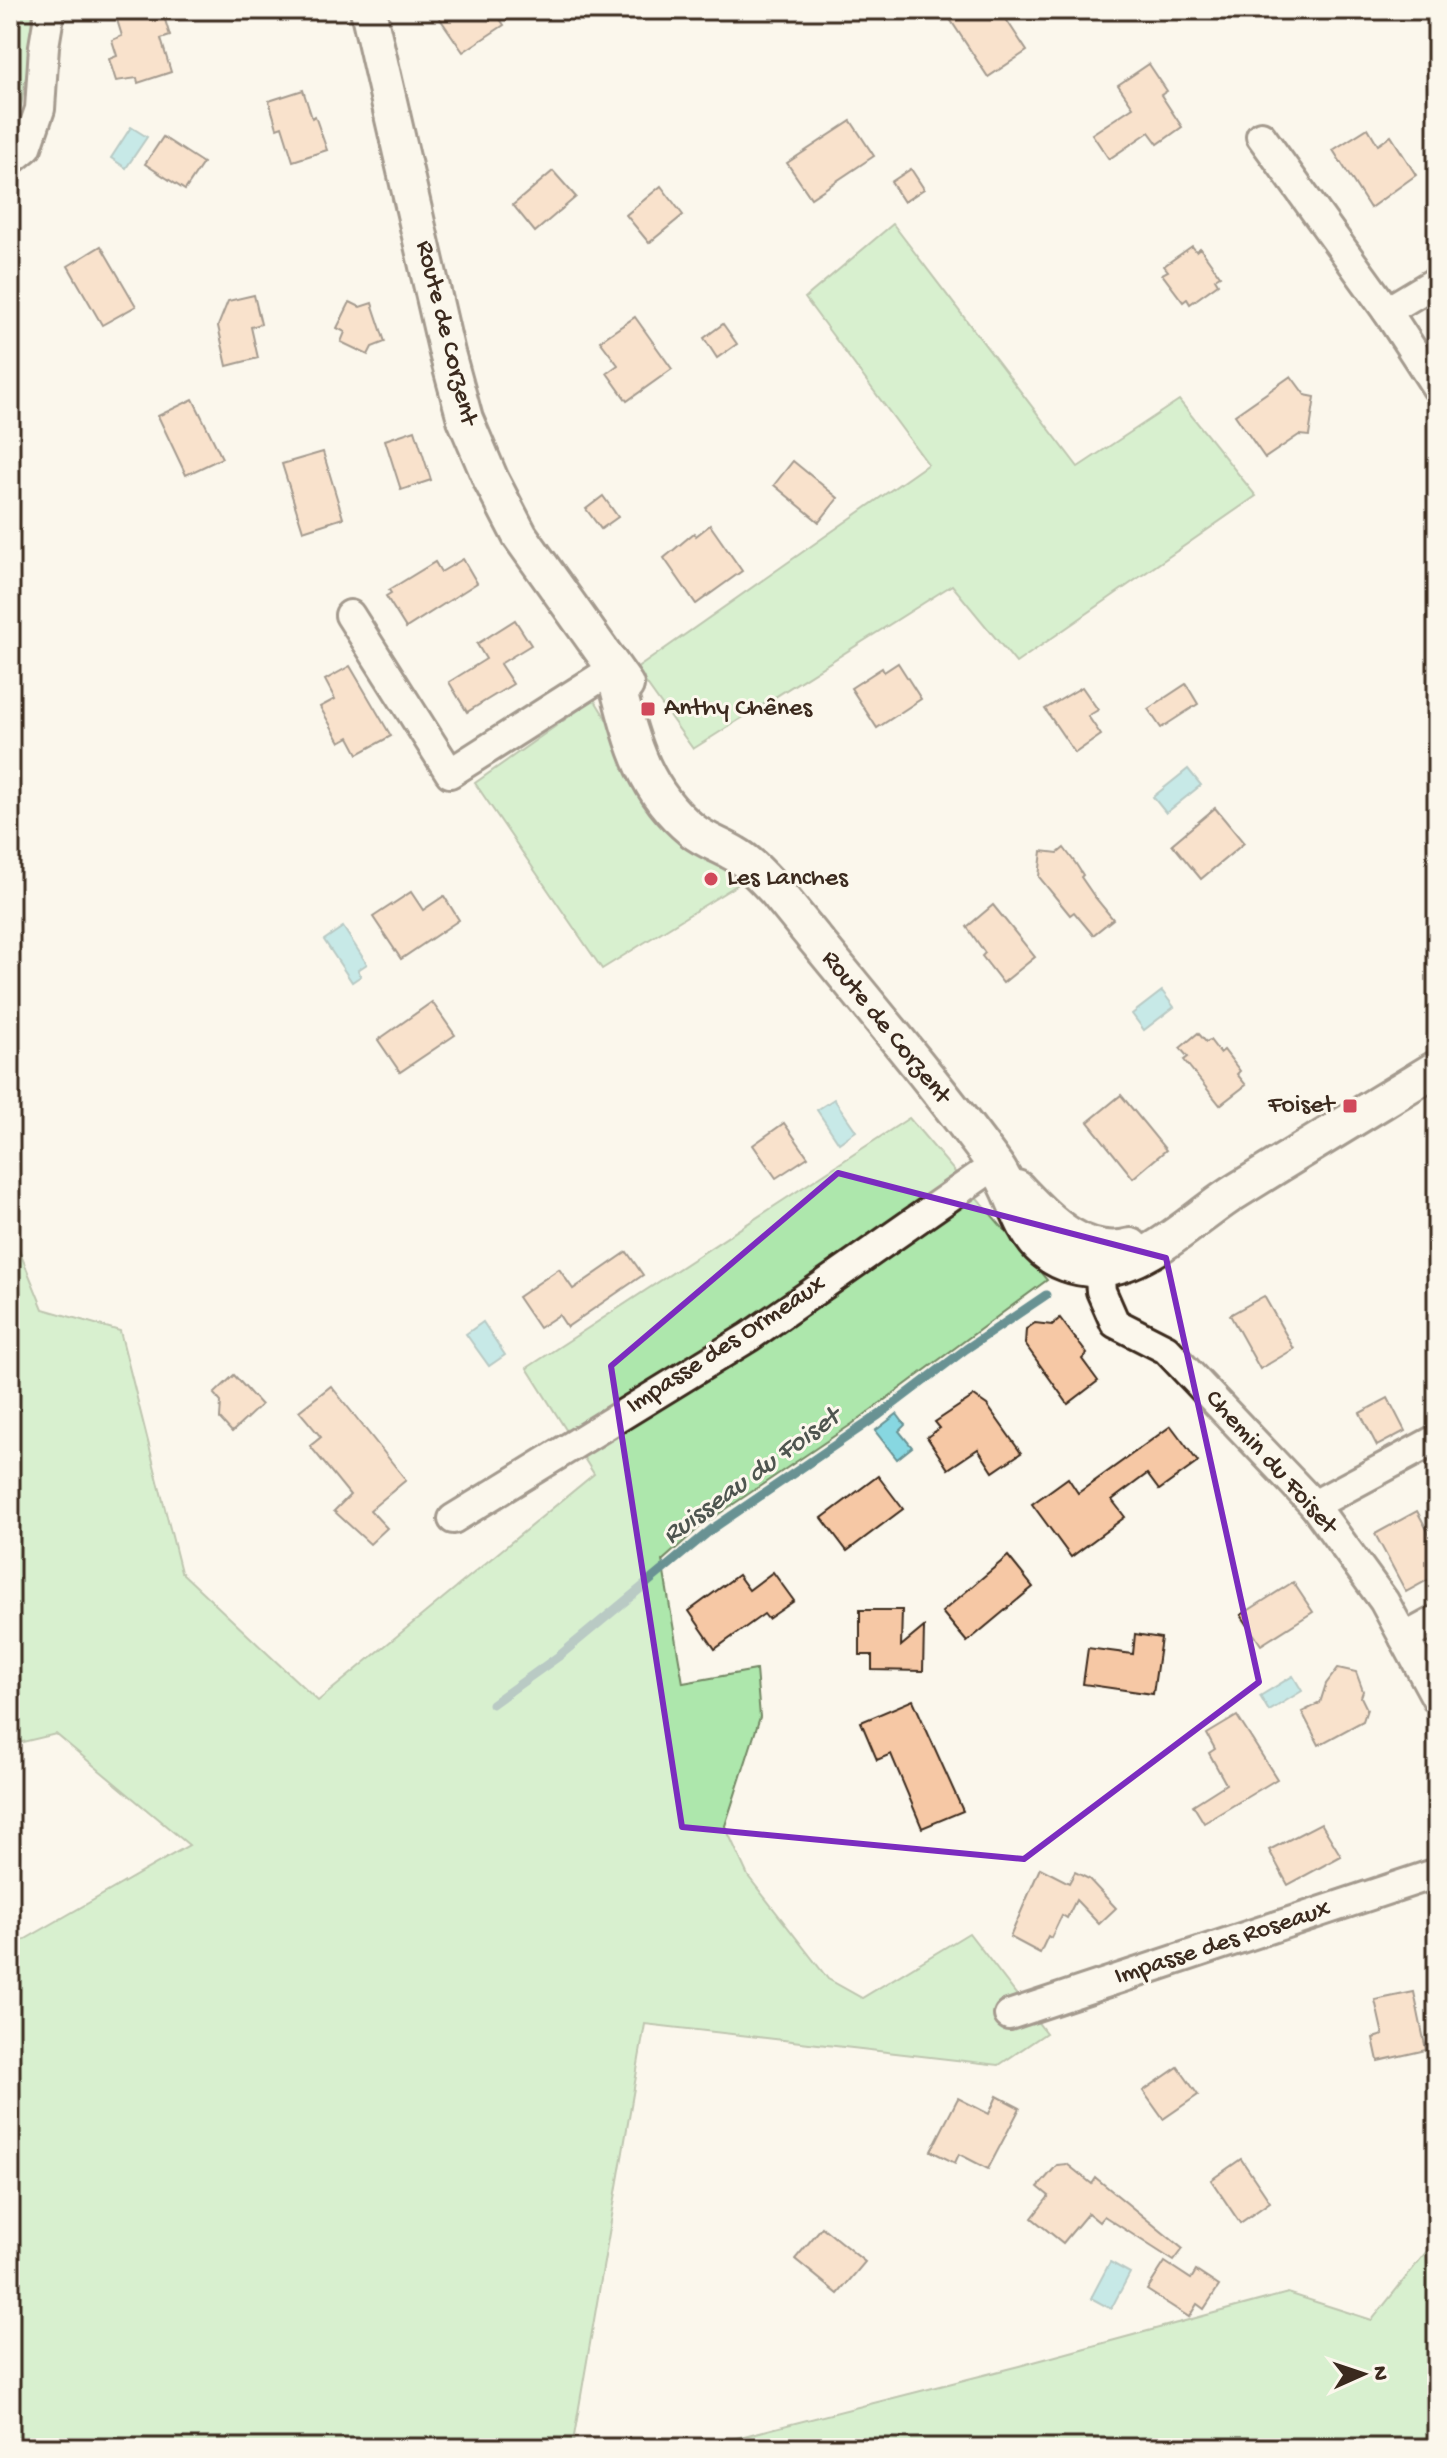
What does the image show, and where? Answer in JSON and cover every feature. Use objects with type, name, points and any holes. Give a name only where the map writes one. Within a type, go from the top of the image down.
[{"type":"street","points":[[10,161],[27,147],[40,109],[50,10]]},
{"type":"street","name":"Route de Corzent","points":[[368,10],[465,419],[491,480],[520,536],[634,697],[657,757],[668,775],[697,808],[749,847],[776,891],[995,1165],[1027,1231],[1040,1247],[1064,1264],[1101,1258],[1119,1266],[1145,1255],[1231,1194],[1437,1068]]},
{"type":"street","points":[[1261,136],[1387,311],[1437,388]]},
{"type":"street","points":[[1387,311],[1437,281]]},
{"type":"street","points":[[350,615],[450,773],[613,669]]},
{"type":"street","name":"Impasse des Ormeaux","points":[[453,1519],[749,1337],[995,1165]]},
{"type":"street","name":"Chemin du Foiset","points":[[1101,1258],[1104,1299],[1115,1323],[1166,1349],[1314,1505],[1384,1601],[1437,1699]]},
{"type":"street","points":[[1314,1505],[1437,1439]]},
{"type":"street","points":[[1404,1638],[1437,1620]]},
{"type":"street","name":"Impasse des Roseaux","points":[[1009,2015],[1437,1873]]},
{"type":"highlighted area","points":[[838,1173],[1166,1258],[1259,1682],[1024,1859],[682,1827],[611,1366]]},
{"type":"green space","points":[[10,10],[37,10],[19,118],[10,135]]},
{"type":"green space","points":[[893,224],[1078,467],[1179,400],[1256,496],[1016,663],[952,585],[693,749],[636,669],[928,464],[805,298]]},
{"type":"green space","points":[[594,699],[616,735],[740,883],[602,969],[475,783]]},
{"type":"green space","points":[[909,1118],[1047,1280],[852,1424],[701,1526],[662,1561],[683,1683],[756,1670],[760,1717],[725,1826],[748,1876],[828,1979],[862,1998],[969,1933],[1046,2033],[999,2065],[645,2024],[572,2448],[10,2448],[10,1948],[189,1845],[56,1734],[10,1745],[10,1228],[43,1309],[120,1331],[181,1572],[318,1701],[594,1474],[527,1368]]},
{"type":"green space","points":[[1437,2242],[1437,2448],[697,2448],[1288,2293],[1372,2320]]},
{"type":"water","points":[[131,127],[147,137],[126,168],[111,158]]},
{"type":"water","points":[[1188,769],[1201,785],[1166,813],[1153,797]]},
{"type":"water","points":[[343,927],[367,964],[358,970],[361,976],[352,982],[324,940]]},
{"type":"water","points":[[1162,991],[1174,1007],[1144,1030],[1132,1014]]},
{"type":"water","points":[[834,1099],[856,1131],[839,1143],[817,1110]]},
{"type":"water","points":[[483,1322],[505,1355],[489,1366],[466,1334]]},
{"type":"water","points":[[897,1414],[905,1425],[899,1431],[912,1447],[897,1459],[875,1431]]},
{"type":"water","points":[[1293,1676],[1302,1691],[1269,1711],[1260,1696]]},
{"type":"water","points":[[1110,2262],[1130,2273],[1111,2309],[1091,2298]]},
{"type":"building","points":[[114,10],[162,10],[170,36],[161,39],[171,72],[138,83],[137,78],[116,81],[109,59],[117,56],[112,40],[122,36]]},
{"type":"building","points":[[434,10],[494,10],[504,25],[463,52]]},
{"type":"building","points":[[944,10],[1000,10],[1027,51],[988,77]]},
{"type":"building","points":[[1149,64],[1167,91],[1161,95],[1182,127],[1158,144],[1149,132],[1109,159],[1092,134],[1133,107],[1118,85]]},
{"type":"building","points":[[303,90],[327,150],[293,161],[282,126],[277,128],[269,101]]},
{"type":"building","points":[[851,121],[874,156],[811,198],[787,163]]},
{"type":"building","points":[[1368,128],[1378,145],[1391,136],[1416,175],[1370,208],[1333,150]]},
{"type":"building","points":[[163,137],[203,163],[185,190],[145,164]]},
{"type":"building","points":[[911,169],[924,189],[904,202],[891,182]]},
{"type":"building","points":[[553,171],[576,197],[535,232],[513,205]]},
{"type":"building","points":[[661,186],[683,215],[649,243],[626,215]]},
{"type":"building","points":[[101,246],[136,306],[102,325],[68,266]]},
{"type":"building","points":[[1192,246],[1196,251],[1200,248],[1220,276],[1215,279],[1218,284],[1190,304],[1187,299],[1183,302],[1162,274],[1168,271],[1164,266]]},
{"type":"building","points":[[254,295],[261,324],[251,327],[258,358],[227,366],[218,326],[228,301]]},
{"type":"building","points":[[350,302],[360,307],[372,303],[385,342],[372,347],[368,355],[341,342],[345,332],[337,328]]},
{"type":"building","points":[[635,317],[672,369],[627,401],[607,373],[618,365],[600,341]]},
{"type":"building","points":[[723,324],[737,344],[717,358],[704,338]]},
{"type":"building","points":[[1291,376],[1305,395],[1315,397],[1309,436],[1299,435],[1265,458],[1235,415]]},
{"type":"building","points":[[193,399],[222,458],[186,475],[158,416]]},
{"type":"building","points":[[415,430],[431,480],[401,490],[385,440]]},
{"type":"building","points":[[323,452],[343,518],[303,531],[282,464]]},
{"type":"building","points":[[793,461],[838,498],[819,522],[774,485]]},
{"type":"building","points":[[603,496],[618,517],[601,529],[586,509]]},
{"type":"building","points":[[710,525],[742,571],[696,604],[664,558],[694,533],[696,536]]},
{"type":"building","points":[[463,559],[477,583],[406,628],[386,596],[391,593],[389,590],[435,562],[441,572]]},
{"type":"building","points":[[515,620],[531,645],[500,664],[513,684],[467,712],[449,682],[486,659],[477,644]]},
{"type":"building","points":[[898,663],[921,699],[877,728],[851,688],[882,668],[884,672]]},
{"type":"building","points":[[350,666],[391,736],[358,754],[349,737],[340,742],[320,707],[335,699],[325,680]]},
{"type":"building","points":[[1186,684],[1198,704],[1161,728],[1148,709]]},
{"type":"building","points":[[1082,687],[1098,710],[1088,716],[1101,735],[1075,753],[1045,709]]},
{"type":"building","points":[[1215,808],[1244,843],[1201,879],[1172,844]]},
{"type":"building","points":[[1064,848],[1094,896],[1113,919],[1093,935],[1074,912],[1070,915],[1039,877],[1042,851],[1058,853]]},
{"type":"building","points":[[411,892],[423,910],[444,896],[459,920],[401,959],[373,917]]},
{"type":"building","points":[[993,905],[1035,957],[1003,983],[982,956],[985,953],[967,927]]},
{"type":"building","points":[[432,1002],[455,1035],[400,1072],[378,1040]]},
{"type":"building","points":[[1198,1033],[1206,1042],[1210,1040],[1220,1053],[1224,1050],[1246,1085],[1220,1105],[1184,1060],[1188,1057],[1180,1048]]},
{"type":"building","points":[[1121,1095],[1166,1150],[1133,1178],[1088,1122]]},
{"type":"building","points":[[784,1123],[808,1157],[776,1178],[753,1145]]},
{"type":"building","points":[[627,1252],[643,1275],[567,1327],[559,1315],[539,1328],[518,1297],[559,1269],[573,1289]]},
{"type":"building","points":[[1264,1296],[1294,1349],[1260,1369],[1230,1315]]},
{"type":"building","points":[[1060,1318],[1087,1354],[1082,1359],[1098,1381],[1068,1404],[1025,1344],[1026,1329],[1035,1323],[1052,1325]]},
{"type":"building","points":[[234,1375],[261,1405],[232,1432],[220,1419],[221,1402],[214,1394]]},
{"type":"building","points":[[331,1386],[406,1480],[370,1510],[387,1528],[370,1544],[334,1511],[350,1495],[310,1446],[321,1437],[299,1411]]},
{"type":"building","points":[[974,1396],[987,1405],[1021,1453],[993,1472],[978,1449],[948,1469],[927,1437],[940,1428],[935,1422]]},
{"type":"building","points":[[1388,1398],[1405,1431],[1377,1446],[1360,1413]]},
{"type":"building","points":[[1171,1426],[1198,1462],[1159,1490],[1147,1474],[1112,1500],[1125,1517],[1071,1557],[1032,1504],[1068,1478],[1078,1493]]},
{"type":"building","points":[[878,1476],[903,1509],[847,1551],[822,1518]]},
{"type":"building","points":[[1417,1511],[1437,1548],[1437,1575],[1406,1592],[1375,1534]]},
{"type":"building","points":[[1008,1556],[1033,1587],[967,1642],[942,1612]]},
{"type":"building","points":[[773,1572],[794,1601],[768,1619],[764,1614],[715,1649],[689,1611],[738,1575],[749,1590]]},
{"type":"building","points":[[1293,1582],[1313,1612],[1261,1645],[1241,1615]]},
{"type":"building","points":[[860,1610],[902,1610],[901,1646],[924,1627],[923,1671],[872,1670],[872,1655],[860,1655]]},
{"type":"building","points":[[1135,1634],[1161,1638],[1153,1694],[1083,1684],[1088,1648],[1133,1654]]},
{"type":"building","points":[[1338,1668],[1356,1672],[1367,1709],[1363,1721],[1319,1745],[1302,1712],[1320,1703],[1326,1684]]},
{"type":"building","points":[[913,1700],[963,1811],[922,1828],[891,1754],[877,1760],[861,1722]]},
{"type":"building","points":[[1237,1716],[1277,1779],[1204,1823],[1193,1805],[1226,1784],[1209,1753],[1215,1749],[1207,1734]]},
{"type":"building","points":[[1321,1823],[1341,1856],[1288,1885],[1269,1850]]},
{"type":"building","points":[[1040,1868],[1069,1883],[1075,1872],[1089,1879],[1116,1908],[1099,1924],[1076,1900],[1067,1918],[1062,1915],[1040,1953],[1010,1937]]},
{"type":"building","points":[[1414,1992],[1426,2050],[1378,2061],[1373,2038],[1383,2035],[1375,2000]]},
{"type":"building","points":[[1178,2067],[1198,2095],[1163,2119],[1143,2091]]},
{"type":"building","points":[[997,2096],[1020,2108],[988,2169],[959,2154],[955,2163],[931,2151],[958,2098],[989,2114]]},
{"type":"building","points":[[1241,2159],[1270,2202],[1240,2223],[1211,2180]]},
{"type":"building","points":[[1067,2164],[1092,2184],[1096,2178],[1183,2249],[1174,2261],[1104,2216],[1099,2222],[1088,2213],[1063,2243],[1032,2218],[1049,2196],[1038,2187],[1057,2165]]},
{"type":"building","points":[[822,2227],[865,2262],[838,2294],[795,2259]]},
{"type":"building","points":[[1165,2262],[1191,2279],[1196,2271],[1219,2286],[1204,2309],[1197,2304],[1189,2317],[1147,2290]]},
{"type":"waterway","name":"Ruisseau du Foiset","points":[[492,1704],[559,1656],[712,1529],[879,1415],[966,1349],[1046,1295]]},
{"type":"place","name":"Anthy Chênes","points":[[648,709]]},
{"type":"place","name":"Les Lanches","points":[[711,879]]},
{"type":"place","name":"Foiset","points":[[1350,1106]]}]
